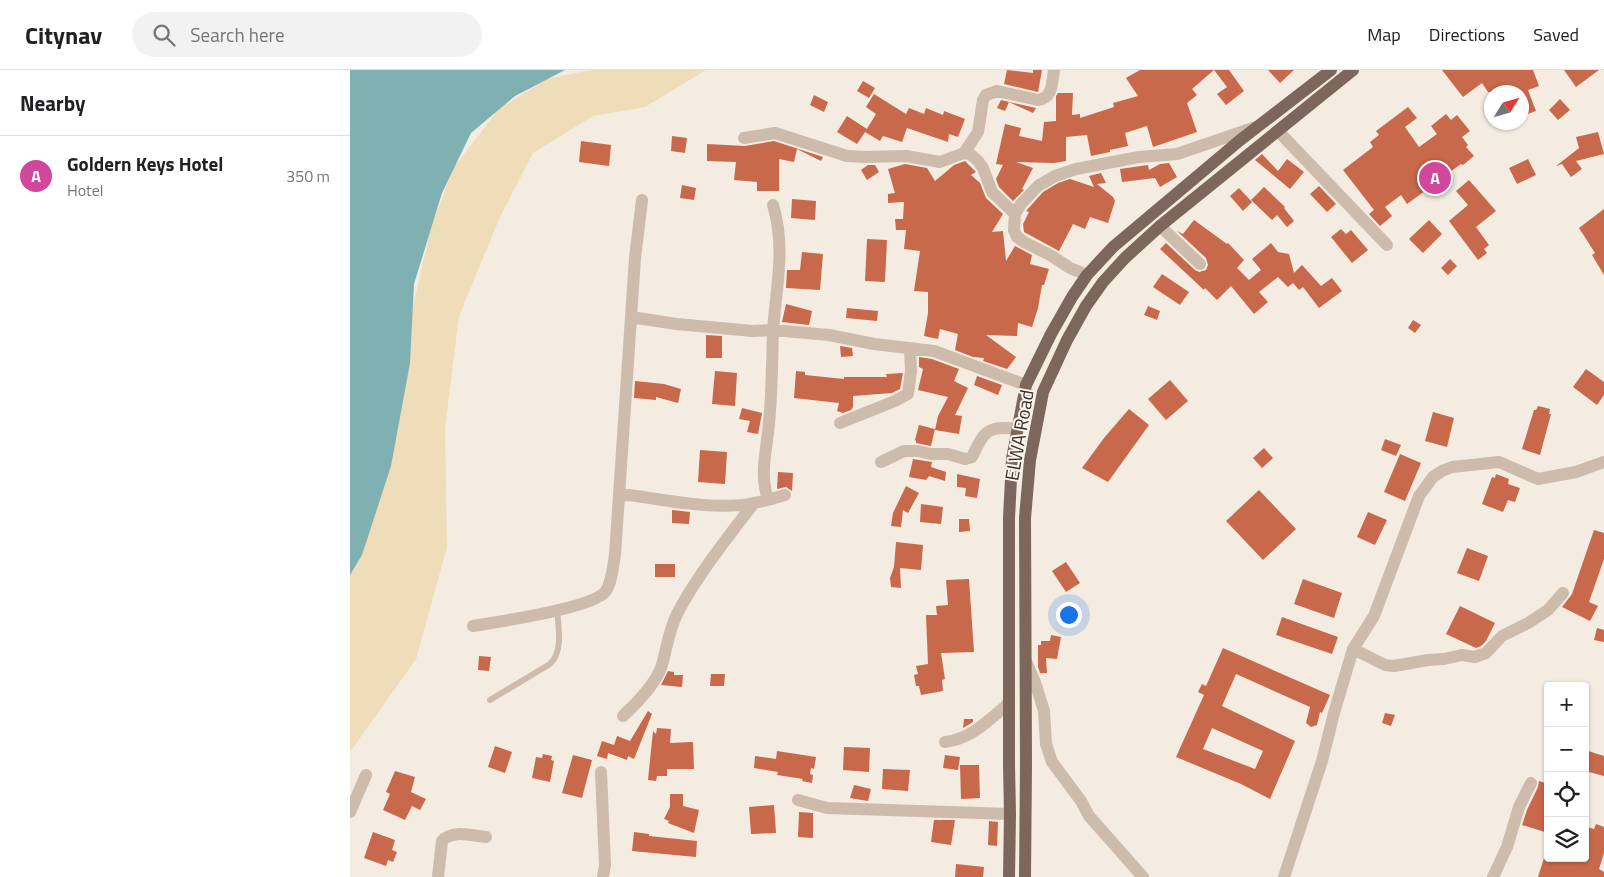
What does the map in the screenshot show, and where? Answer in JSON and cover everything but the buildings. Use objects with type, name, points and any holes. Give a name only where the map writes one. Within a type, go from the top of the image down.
[{"type":"main road","name":"ELWA Road","points":[[1009,877],[1009,518],[1012,459],[1026,385],[1051,334],[1087,275],[1113,247],[1150,214],[1331,70]]},
{"type":"main road","name":"ELWA Road","points":[[1025,877],[1025,518],[1030,460],[1043,392],[1067,340],[1086,306],[1103,282],[1125,258],[1160,226],[1353,70]]},
{"type":"street","points":[[964,153],[978,132],[983,100],[986,95],[997,91],[1042,100],[1050,92],[1053,85],[1054,70]]},
{"type":"street","points":[[1087,275],[1070,268],[1024,242],[1014,230],[1015,214],[1021,204],[1038,186],[1055,176],[1076,169],[1139,157],[1176,154],[1258,127]]},
{"type":"street","points":[[1278,130],[1387,244]]},
{"type":"street","points":[[744,138],[775,132],[847,156],[906,156],[940,162],[964,153],[970,154],[978,160],[983,168],[992,192],[1015,214]]},
{"type":"street","points":[[473,626],[583,604],[596,599],[608,587],[615,555],[635,258],[642,200]]},
{"type":"street","points":[[768,499],[765,490],[763,464],[770,410],[773,330],[781,247],[778,223],[773,205]]},
{"type":"street","points":[[1160,226],[1200,264]]},
{"type":"street","points":[[631,317],[696,326],[829,335],[910,349],[934,351],[1026,385]]},
{"type":"street","points":[[840,423],[908,394],[911,371],[910,349]]},
{"type":"street","points":[[881,462],[904,450],[918,450],[931,454],[948,454],[965,459],[972,457],[986,432],[999,426],[1017,429]]},
{"type":"street","points":[[1284,877],[1322,761],[1334,713],[1354,649],[1374,616],[1419,496],[1433,478],[1452,466],[1499,462],[1538,479],[1576,472],[1604,462]]},
{"type":"street","points":[[620,496],[629,495],[697,504],[754,503],[785,495]]},
{"type":"street","points":[[623,716],[636,704],[662,667],[670,630],[678,613],[698,580],[754,503]]},
{"type":"street","points":[[1354,649],[1385,665],[1394,666],[1462,655],[1474,657],[1486,653],[1502,636],[1548,610],[1563,593]]},
{"type":"street","points":[[1026,661],[1044,711],[1046,744],[1052,762],[1081,801],[1088,816],[1143,877]]},
{"type":"street","points":[[945,742],[958,740],[981,728],[1009,703]]},
{"type":"street","points":[[601,772],[605,865],[603,877]]},
{"type":"street","points":[[350,812],[366,775]]},
{"type":"street","points":[[1493,877],[1507,847],[1519,807],[1532,783]]},
{"type":"street","points":[[798,800],[827,808],[1010,814]]},
{"type":"street","points":[[438,877],[442,841],[445,837],[458,834],[486,837]]},
{"type":"lane","points":[[490,700],[550,664],[556,658],[558,650],[557,609]]},
{"type":"sand","points":[[590,70],[706,70],[645,107],[593,116],[533,153],[500,217],[459,316],[445,428],[447,547],[416,659],[350,752],[350,567],[398,431],[412,312],[431,228],[454,167],[499,109],[547,79]]},
{"type":"water","points":[[350,70],[565,70],[515,96],[471,133],[442,193],[414,284],[410,363],[391,466],[362,555],[350,575]]},
{"type":"place","name":"Goldern Keys Hotel","points":[[1435,178]]}]
